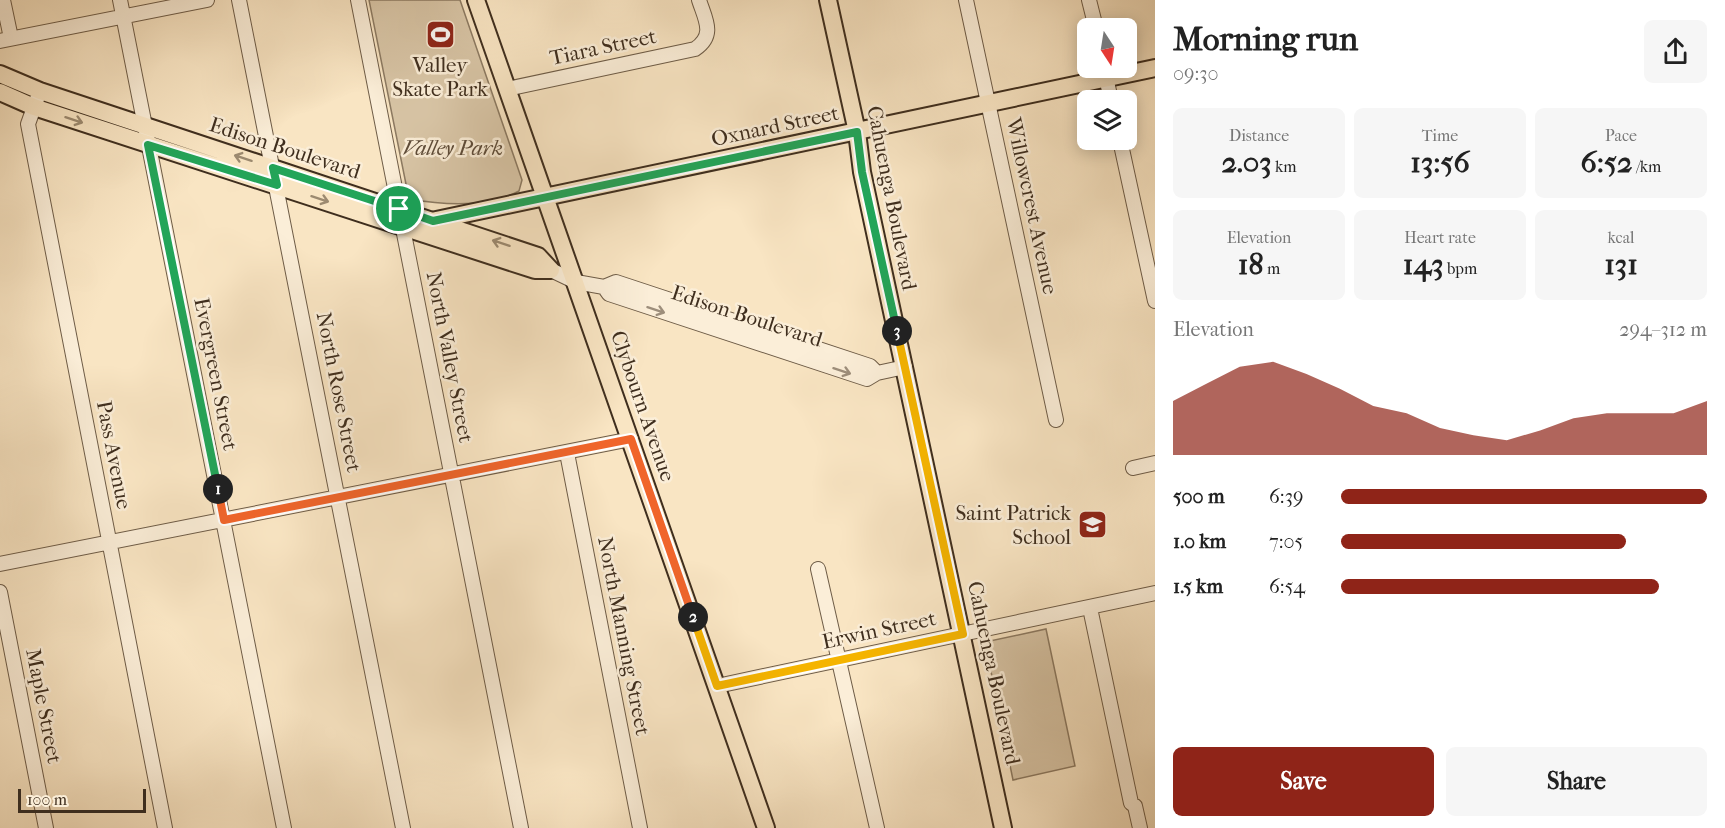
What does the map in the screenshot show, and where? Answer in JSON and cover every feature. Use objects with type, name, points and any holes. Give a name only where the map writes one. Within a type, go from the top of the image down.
[{"type":"main road","name":"Clybourn Avenue","points":[[476,0],[766,828]]},
{"type":"main road","name":"Cahuenga Boulevard","points":[[828,0],[857,132],[862,172],[1003,828]]},
{"type":"main road","name":"Oxnard Street","points":[[1137,70],[1155,68]]},
{"type":"main road","name":"Edison Boulevard","points":[[0,74],[37,99],[148,145],[535,270],[551,270]]},
{"type":"main road","name":"Oxnard Street","points":[[403,227],[988,104],[1086,78]]},
{"type":"main road","name":"Edison Boulevard","points":[[0,92],[144,126],[538,255],[551,270]]},
{"type":"street","points":[[3,0],[6,40],[207,0]]},
{"type":"street","name":"Evergreen Street","points":[[120,0],[284,828]]},
{"type":"street","name":"North Rose Street","points":[[239,0],[403,828]]},
{"type":"street","name":"North Valley Street","points":[[357,0],[521,828]]},
{"type":"street","name":"Tiara Street","points":[[507,89],[695,49],[705,43],[707,20],[699,0]]},
{"type":"street","name":"Willowcrest Avenue","points":[[966,0],[1056,420]]},
{"type":"street","points":[[1089,0],[1093,18]]},
{"type":"street","name":"Pass Avenue","points":[[37,99],[28,124],[165,828]]},
{"type":"street","points":[[1122,150],[1155,301]]},
{"type":"street","name":"Edison Boulevard","points":[[551,270],[576,282],[604,287],[616,282],[870,366],[877,373],[905,367]]},
{"type":"street","points":[[0,564],[631,439]]},
{"type":"street","name":"North Manning Street","points":[[567,453],[640,828]]},
{"type":"street","points":[[1133,468],[1155,463]]},
{"type":"street","points":[[818,569],[877,828]]},
{"type":"street","name":"Maple Street","points":[[0,592],[46,828]]},
{"type":"street","name":"Erwin Street","points":[[717,686],[1155,593]]},
{"type":"street","points":[[1090,608],[1131,803],[1135,806],[1140,828]]},
{"type":"green space","name":"Valley Park","points":[[369,0],[460,0],[522,180],[519,191],[479,203],[450,204],[409,199]]},
{"type":"green space","points":[[1046,629],[1075,766],[1013,780],[985,642]]},
{"type":"place","name":"Valley Skate Park","points":[[440,34]]},
{"type":"place","name":"Saint Patrick School","points":[[1092,525]]},
{"type":"route","points":[[857,132],[862,172],[963,634],[717,686],[631,439],[224,520],[148,145],[277,185],[273,168],[399,209],[433,221],[857,132]]}]
